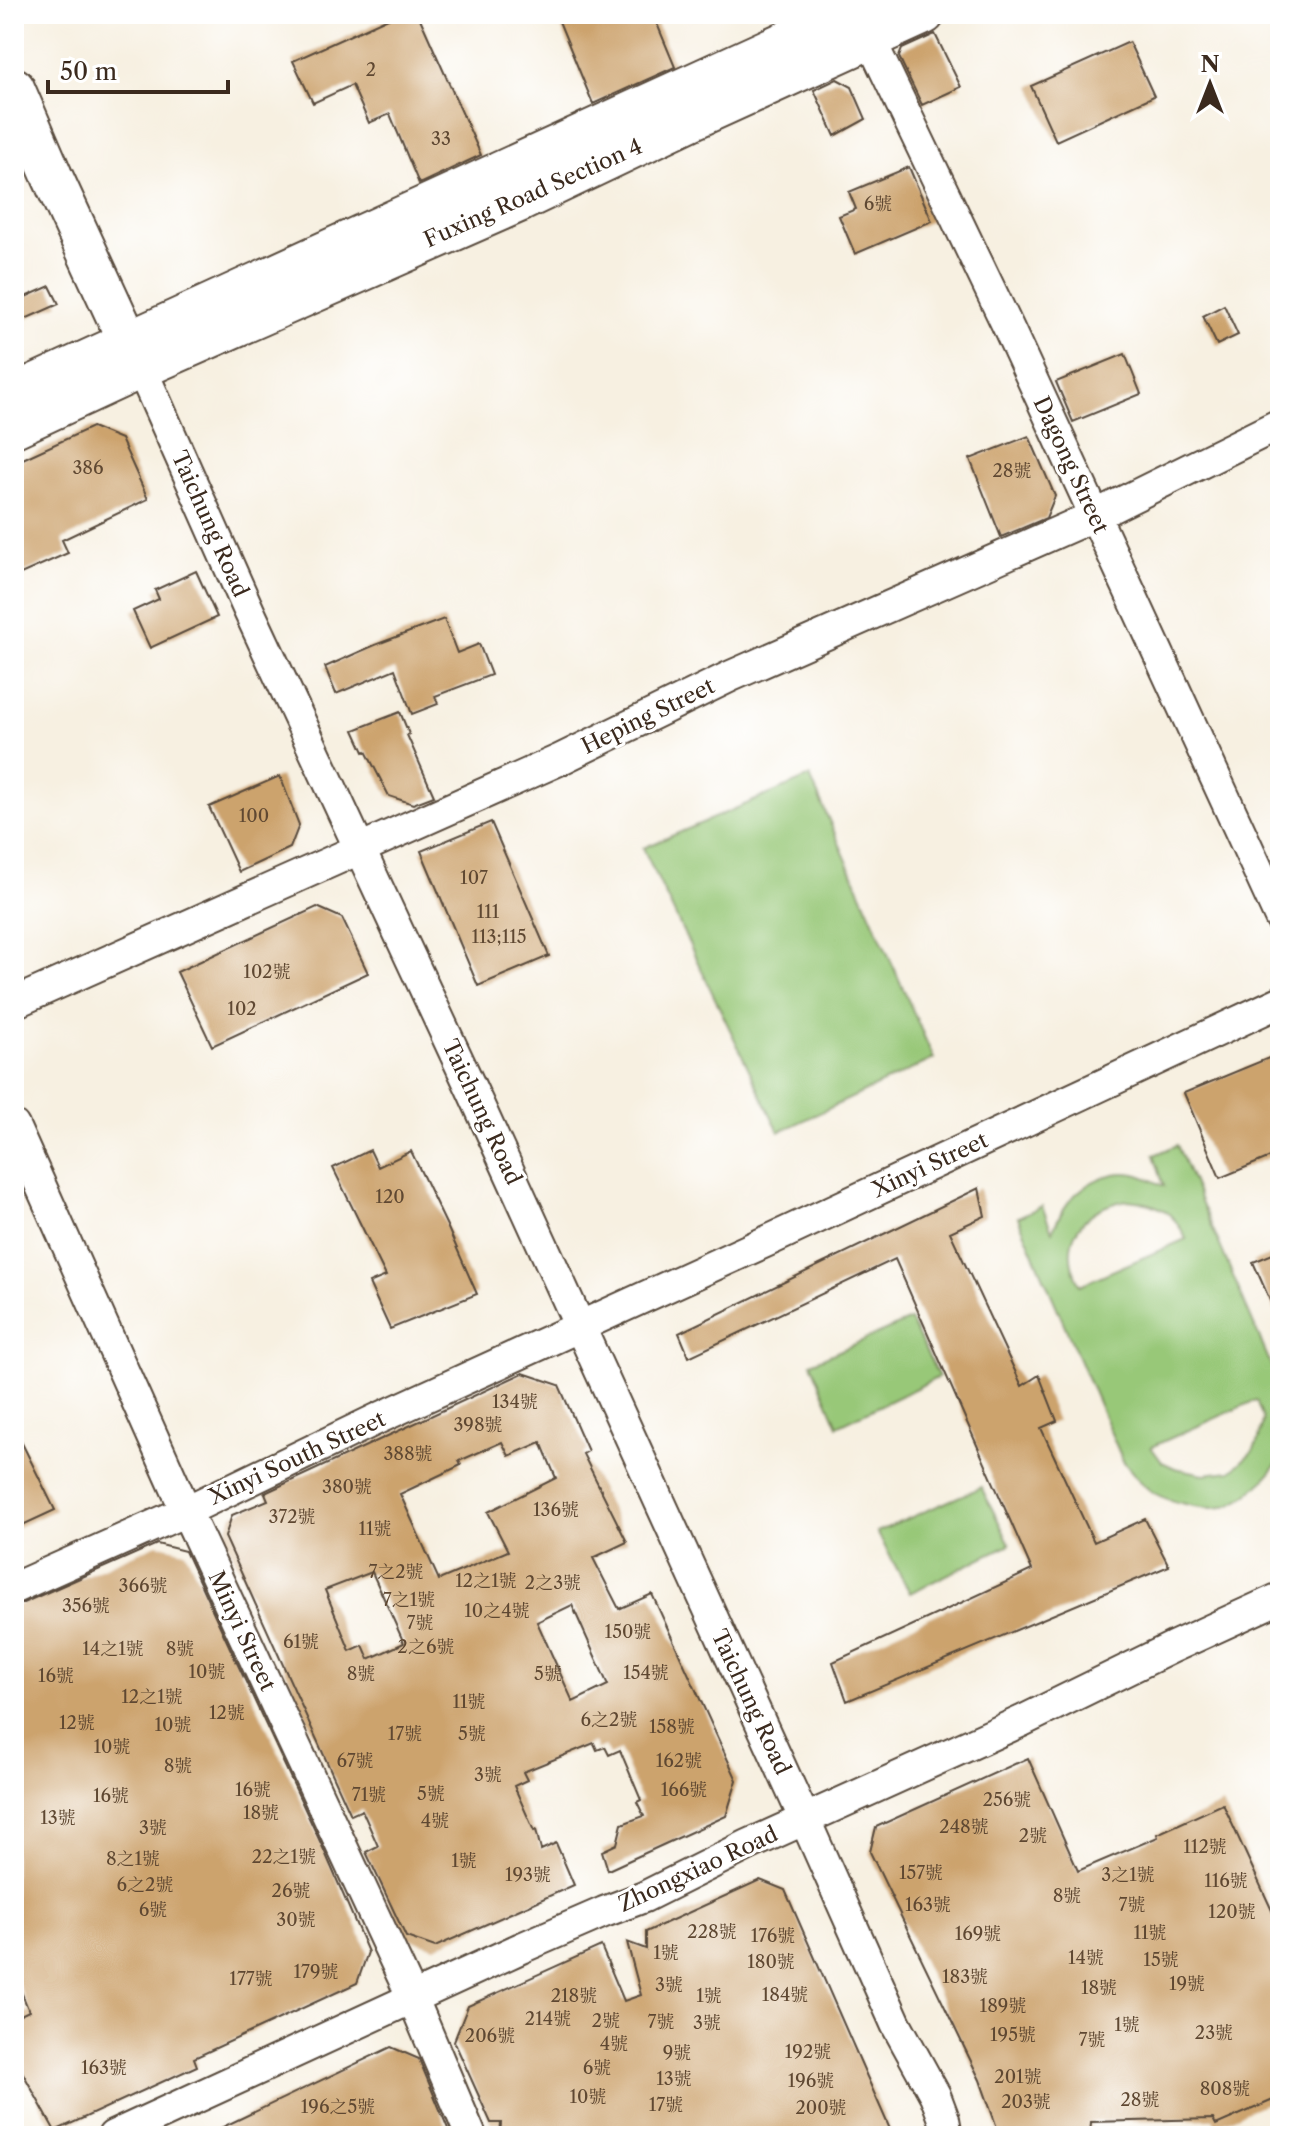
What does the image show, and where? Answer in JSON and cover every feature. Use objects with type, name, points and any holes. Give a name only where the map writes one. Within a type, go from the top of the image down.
[{"type":"main road","name":"Fuxing Road Section 4","points":[[135,355],[326,253],[858,22],[924,14]]},
{"type":"main road","name":"Taichung Road","points":[[14,88],[135,355]]},
{"type":"main road","points":[[14,394],[135,355]]},
{"type":"main road","points":[[14,427],[135,355]]},
{"type":"street","name":"Dagong Street","points":[[858,22],[1009,329],[1280,918]]},
{"type":"street","name":"Taichung Road","points":[[135,355],[249,611],[580,1326],[896,2024],[935,2095],[947,2136]]},
{"type":"street","name":"Heping Street","points":[[14,1003],[559,760],[731,676],[1094,516],[1280,424]]},
{"type":"street","name":"Xinyi Street","points":[[580,1326],[1280,1002]]},
{"type":"street","name":"Minyi Street","points":[[14,1126],[186,1511],[413,1999],[471,2136]]},
{"type":"street","name":"Xinyi South Street","points":[[14,1588],[580,1326]]},
{"type":"street","name":"Zhongxiao Road","points":[[113,2136],[521,1948],[644,1897],[1280,1598]]},
{"type":"green space","points":[[810,777],[934,1059],[779,1132],[643,848]]},
{"type":"green space","points":[[1177,1145],[1280,1386],[1280,1459],[1255,1488],[1239,1500],[1222,1507],[1197,1506],[1160,1496],[1145,1487],[1123,1461],[1018,1217],[1042,1206],[1052,1231],[1072,1198],[1092,1182],[1118,1173],[1135,1174],[1164,1186],[1154,1155]],"holes":[[[1128,1200],[1148,1203],[1164,1210],[1186,1239],[1080,1285],[1071,1254],[1078,1229],[1098,1210]],[[1256,1400],[1263,1419],[1259,1439],[1253,1451],[1231,1471],[1204,1474],[1175,1468],[1162,1462],[1151,1447]]]},
{"type":"green space","points":[[910,1320],[939,1377],[838,1426],[811,1363]]},
{"type":"green space","points":[[981,1487],[1010,1544],[910,1593],[877,1532]]},
{"type":"building","points":[[397,14],[418,14],[481,155],[419,184],[390,114],[369,123],[352,85],[313,103],[293,61]]},
{"type":"building","points":[[556,14],[653,14],[675,67],[593,104]]},
{"type":"building","points":[[935,34],[961,87],[922,105],[899,57],[902,49]]},
{"type":"building","points":[[1129,42],[1154,96],[1056,141],[1031,86]]},
{"type":"building","points":[[837,79],[852,87],[866,119],[835,136],[814,90]]},
{"type":"building","points":[[909,167],[932,221],[855,254],[839,216],[856,209],[849,192]]},
{"type":"building","points":[[50,286],[59,304],[14,324],[14,302]]},
{"type":"building","points":[[1224,305],[1238,335],[1217,345],[1203,316]]},
{"type":"building","points":[[1125,354],[1141,394],[1073,422],[1056,382]]},
{"type":"building","points":[[92,427],[121,439],[148,499],[62,540],[68,553],[14,577],[14,463]]},
{"type":"building","points":[[1029,436],[1055,496],[1046,518],[1001,537],[970,459]]},
{"type":"building","points":[[196,571],[217,617],[150,648],[133,611],[159,599],[155,590]]},
{"type":"building","points":[[444,619],[457,653],[479,644],[491,675],[435,696],[438,704],[412,714],[395,669],[336,694],[325,667]]},
{"type":"building","points":[[400,712],[434,796],[413,804],[389,796],[354,730]]},
{"type":"building","points":[[280,776],[299,825],[290,848],[239,872],[209,807]]},
{"type":"building","points":[[491,822],[549,956],[478,986],[421,851]]},
{"type":"building","points":[[317,907],[342,918],[368,973],[212,1046],[177,972]]},
{"type":"building","points":[[1276,1055],[1280,1065],[1280,1153],[1220,1178],[1184,1093]]},
{"type":"building","points":[[370,1150],[378,1167],[411,1151],[477,1294],[390,1329],[369,1283],[386,1276],[333,1168]]},
{"type":"building","points":[[979,1188],[985,1216],[950,1232],[1022,1386],[1039,1375],[1057,1421],[1041,1428],[1094,1542],[1145,1519],[1169,1566],[847,1701],[833,1662],[1032,1570],[895,1259],[689,1357],[679,1333]]},
{"type":"building","points":[[1280,1251],[1280,1323],[1253,1262]]},
{"type":"building","points":[[523,1373],[559,1385],[588,1451],[583,1454],[627,1542],[593,1558],[619,1609],[652,1594],[737,1780],[726,1816],[608,1870],[602,1851],[617,1844],[622,1824],[644,1816],[637,1802],[641,1800],[620,1750],[609,1755],[605,1747],[597,1750],[594,1743],[523,1772],[527,1780],[514,1786],[536,1830],[541,1850],[556,1843],[574,1885],[435,1947],[406,1937],[366,1852],[378,1846],[362,1810],[351,1815],[225,1537],[232,1515],[268,1500],[265,1493]],"holes":[[[502,1442],[509,1456],[541,1442],[556,1478],[488,1512],[508,1551],[439,1580],[400,1494],[461,1465],[459,1461]],[[372,1572],[404,1643],[369,1659],[363,1645],[350,1651],[325,1590]],[[572,1605],[608,1685],[573,1702],[537,1622]]]},
{"type":"building","points":[[14,1427],[55,1510],[14,1529]]},
{"type":"building","points":[[157,1544],[185,1551],[368,1952],[357,1983],[194,2058],[197,2066],[55,2131],[14,2057],[14,2018],[29,2011],[14,1974],[14,1607]]},
{"type":"building","points":[[1028,1758],[1078,1871],[1158,1837],[1157,1834],[1223,1804],[1280,1928],[1280,2097],[1216,2125],[1213,2119],[1091,2122],[1090,2136],[1000,2136],[980,2080],[870,1852],[876,1827]]},
{"type":"building","points":[[760,1880],[785,1890],[893,2136],[500,2136],[501,2123],[491,2123],[454,2041],[468,2006],[601,1946],[624,2001],[641,1995],[627,1942],[646,1949],[646,1932]]},
{"type":"building","points":[[391,2047],[419,2059],[451,2136],[204,2136]]}]
